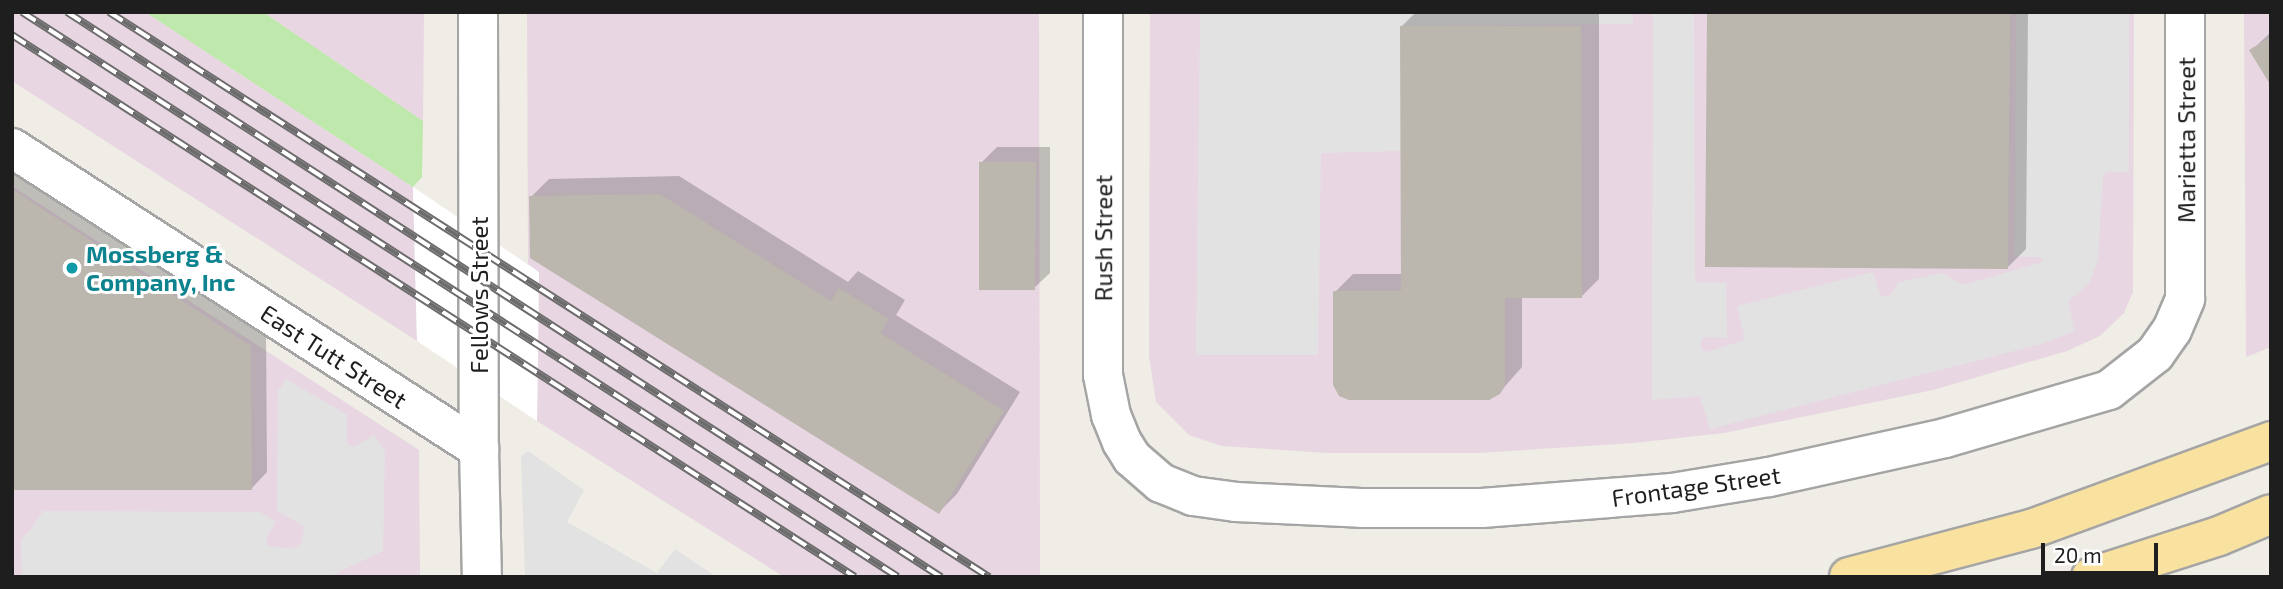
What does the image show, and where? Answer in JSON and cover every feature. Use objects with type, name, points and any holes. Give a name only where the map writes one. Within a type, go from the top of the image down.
[{"type":"main road","points":[[1849,577],[2031,528],[2271,441]]},
{"type":"main road","points":[[2091,577],[2219,536],[2271,514]]},
{"type":"street","name":"Fellows Street","points":[[478,12],[482,577]]},
{"type":"street","name":"Rush Street","points":[[1103,12],[1103,375],[1111,415],[1132,458]]},
{"type":"street","name":"Marietta Street","points":[[2185,12],[2187,268]]},
{"type":"street","name":"East Tutt Street","points":[[12,148],[479,449]]},
{"type":"street","name":"Frontage Street","points":[[1132,458],[1161,483],[1192,496],[1236,502],[1362,508],[1482,508],[1672,494],[1769,477],[1945,438],[2109,390],[2155,354],[2172,330],[2185,299],[2187,268]]},
{"type":"shaded area","points":[[12,12],[145,12],[413,187],[417,341],[12,81]]},
{"type":"shaded area","points":[[263,12],[424,12],[423,121]]},
{"type":"shaded area","points":[[527,12],[1039,12],[1040,577],[784,577],[537,421],[539,273],[528,264]]},
{"type":"shaded area","points":[[1150,12],[2134,12],[2133,292],[2124,313],[2100,336],[2067,351],[1933,390],[1724,433],[1634,443],[1479,453],[1328,453],[1221,446],[1189,435],[1156,402],[1149,356]]},
{"type":"shaded area","points":[[1200,12],[1633,12],[1633,24],[1401,26],[1401,151],[1321,153],[1318,355],[1196,355]]},
{"type":"shaded area","points":[[1653,12],[1694,12],[1695,282],[1726,283],[1727,338],[1706,337],[1701,340],[1701,349],[1706,352],[1745,340],[1737,306],[1873,272],[1881,297],[1891,295],[1899,282],[1942,273],[1963,285],[2043,262],[2041,257],[2015,257],[2016,12],[2129,12],[2129,172],[2107,172],[2103,176],[2098,259],[2090,282],[2068,302],[2075,331],[2041,344],[1710,429],[1700,396],[1652,400]]},
{"type":"shaded area","points":[[2244,12],[2271,12],[2271,347],[2246,357]]},
{"type":"shaded area","points":[[12,186],[419,450],[420,577],[12,577]]},
{"type":"shaded area","points":[[286,379],[347,415],[347,444],[354,447],[374,435],[385,451],[383,551],[328,577],[22,577],[21,539],[31,530],[43,511],[260,512],[276,522],[267,536],[267,546],[292,549],[302,543],[304,526],[277,511],[278,391]]},
{"type":"shaded area","points":[[528,451],[584,490],[567,522],[657,573],[675,549],[712,574],[711,577],[525,577],[521,456]]},
{"type":"green space","points":[[145,12],[263,12],[423,121],[422,177],[413,187]]},
{"type":"pier","points":[[413,187],[539,272],[537,421],[417,341]]},
{"type":"building","points":[[1707,12],[2010,12],[2008,269],[1705,267]]},
{"type":"building","points":[[1400,26],[1581,26],[1582,298],[1505,298],[1505,386],[1500,394],[1489,400],[1349,400],[1339,396],[1333,385],[1333,291],[1401,291]]},
{"type":"building","points":[[2271,37],[2271,86],[2249,50]]},
{"type":"building","points":[[979,162],[1036,162],[1035,290],[979,290]]},
{"type":"building","name":"Mossberg & Company, Inc","points":[[12,189],[251,346],[252,490],[12,490]]},
{"type":"building","points":[[660,194],[831,301],[839,288],[889,319],[880,333],[1004,411],[939,514],[530,258],[529,196]]},
{"type":"railway","points":[[22,12],[898,577]]},
{"type":"railway","points":[[67,12],[941,577]]},
{"type":"railway","points":[[109,12],[989,577]]},
{"type":"railway","points":[[12,35],[855,577]]},
{"type":"place","name":"Mossberg & Company, Inc","points":[[72,268]]}]
